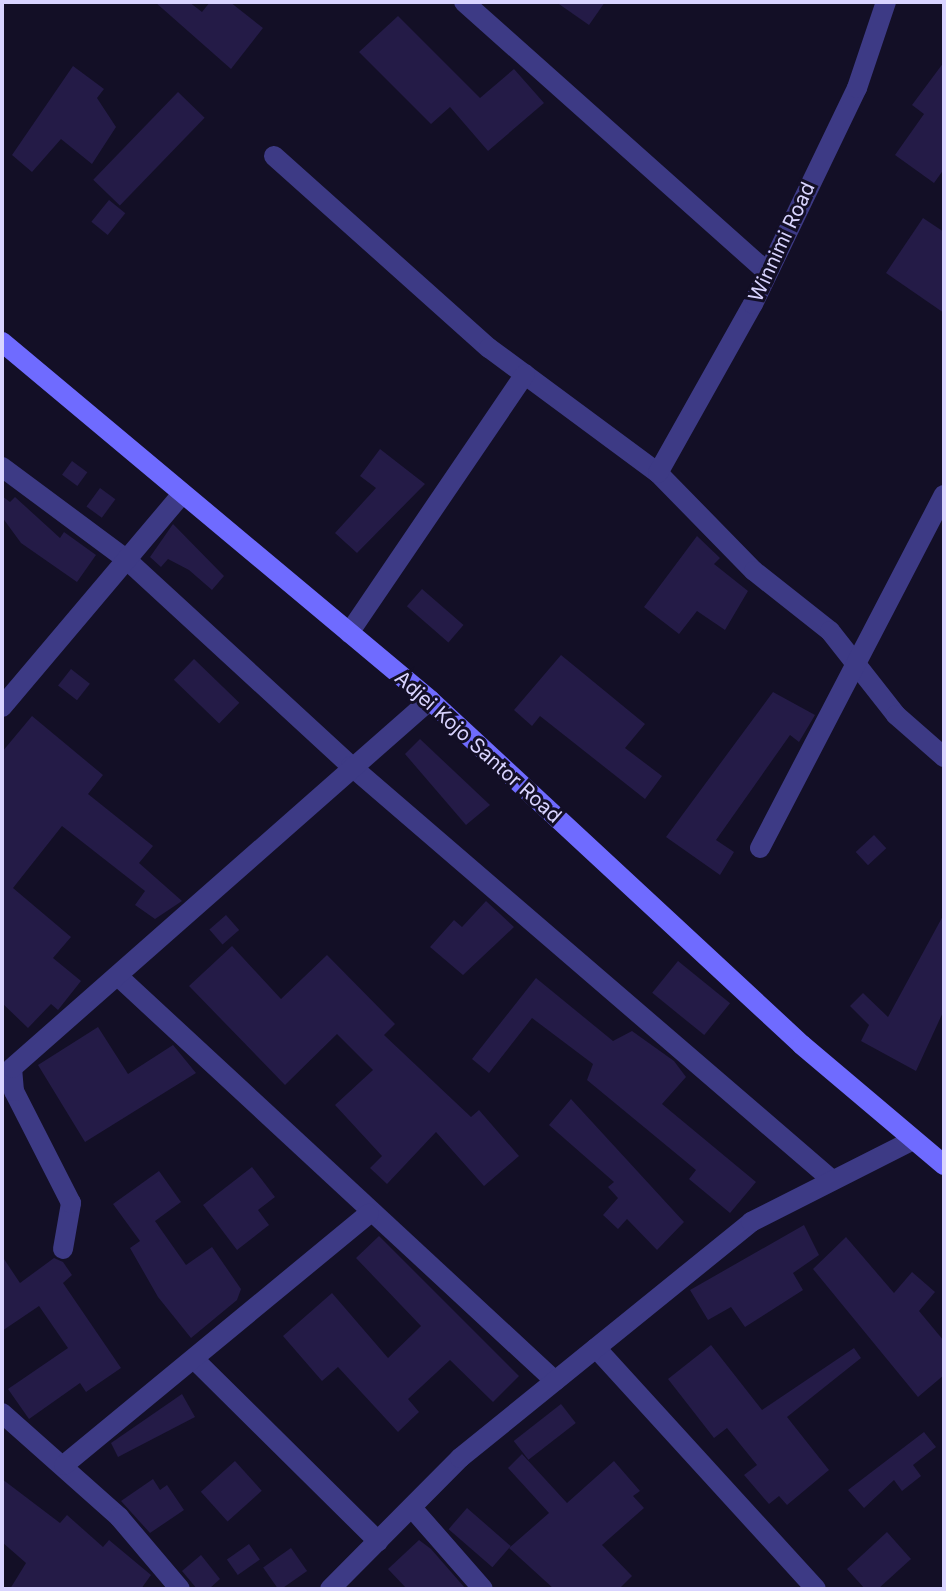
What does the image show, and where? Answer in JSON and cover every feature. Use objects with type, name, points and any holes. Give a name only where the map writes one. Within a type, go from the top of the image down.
[{"type":"street","points":[[464,2],[766,271]]},
{"type":"street","name":"Winnimi Road","points":[[658,473],[766,271],[857,88],[886,2]]},
{"type":"street","points":[[274,156],[525,374],[658,473],[857,665],[896,715],[944,757]]},
{"type":"street","name":"Adjei Kojo Santor Road","points":[[2,342],[180,496],[430,700],[944,1165]]},
{"type":"street","points":[[349,633],[525,374]]},
{"type":"street","points":[[2,467],[127,560],[351,766],[832,1180]]},
{"type":"street","points":[[760,848],[944,495]]},
{"type":"street","points":[[2,707],[180,496]]},
{"type":"street","points":[[63,1249],[71,1203],[14,1091],[12,1068],[120,978],[351,766],[430,700]]},
{"type":"street","points":[[120,978],[369,1214],[555,1381]]},
{"type":"street","points":[[330,1589],[413,1509],[460,1458],[751,1222],[913,1140]]},
{"type":"street","points":[[64,1465],[197,1362],[369,1214]]},
{"type":"street","points":[[596,1348],[816,1589]]},
{"type":"street","points":[[197,1362],[378,1541]]},
{"type":"street","points":[[3,1418],[64,1465],[170,1586]]},
{"type":"street","points":[[413,1509],[483,1589]]},
{"type":"building","points":[[155,2],[189,2],[202,12],[210,2],[230,2],[263,28],[231,69]]},
{"type":"building","points":[[556,2],[605,2],[589,25]]},
{"type":"building","points":[[398,16],[480,98],[514,69],[544,103],[488,151],[450,107],[431,124],[359,52]]},
{"type":"building","points":[[944,62],[944,169],[934,183],[895,155],[924,114],[912,105]]},
{"type":"building","points":[[73,66],[104,89],[97,98],[116,127],[92,164],[61,139],[32,172],[12,155]]},
{"type":"building","points":[[178,92],[205,118],[120,205],[93,180]]},
{"type":"building","points":[[109,200],[125,213],[108,235],[91,222]]},
{"type":"building","points":[[923,218],[944,232],[944,313],[886,273]]},
{"type":"building","points":[[380,449],[425,484],[357,553],[335,533],[376,488],[360,476]]},
{"type":"building","points":[[72,461],[87,472],[77,486],[62,475]]},
{"type":"building","points":[[100,488],[115,499],[102,518],[86,507]]},
{"type":"building","points":[[2,496],[10,502],[15,497],[60,538],[64,532],[96,555],[77,582],[21,543],[2,517]]},
{"type":"building","points":[[173,524],[224,576],[212,590],[189,570],[168,559],[161,567],[150,557]]},
{"type":"building","points":[[697,536],[720,558],[714,564],[748,591],[725,630],[697,611],[679,634],[644,607]]},
{"type":"building","points":[[422,589],[464,625],[448,642],[407,606]]},
{"type":"building","points":[[561,655],[645,724],[625,748],[662,776],[645,799],[540,716],[532,726],[514,710]]},
{"type":"building","points":[[194,659],[239,703],[219,724],[174,680]]},
{"type":"building","points":[[71,669],[90,684],[77,700],[58,686]]},
{"type":"building","points":[[773,692],[815,715],[799,742],[790,735],[716,840],[734,852],[720,875],[666,837]]},
{"type":"building","points":[[32,716],[103,775],[88,794],[153,846],[139,863],[182,901],[155,919],[135,905],[145,891],[62,826],[13,888],[71,937],[53,958],[81,981],[58,1010],[51,1004],[28,1028],[2,1003],[2,752]]},
{"type":"building","points":[[420,739],[490,805],[466,825],[405,754]]},
{"type":"building","points":[[874,835],[886,848],[868,865],[856,852]]},
{"type":"building","points":[[486,901],[514,927],[463,975],[430,947],[454,920],[462,927]]},
{"type":"building","points":[[944,914],[944,1010],[916,1071],[861,1041],[869,1025],[850,1006],[863,993],[888,1017]]},
{"type":"building","points":[[226,915],[239,930],[223,945],[209,929]]},
{"type":"building","points":[[232,946],[281,999],[327,955],[395,1024],[384,1035],[471,1117],[479,1110],[519,1156],[484,1186],[436,1132],[387,1184],[370,1168],[382,1156],[335,1105],[373,1070],[337,1034],[285,1085],[189,986]]},
{"type":"building","points":[[678,961],[730,1003],[704,1035],[652,993]]},
{"type":"building","points":[[536,978],[613,1041],[632,1031],[674,1061],[686,1077],[662,1104],[756,1182],[730,1213],[689,1179],[696,1170],[587,1080],[593,1064],[532,1018],[489,1073],[472,1059]]},
{"type":"building","points":[[98,1027],[128,1074],[173,1045],[196,1073],[85,1142],[38,1065]]},
{"type":"building","points":[[571,1099],[684,1222],[657,1250],[627,1219],[618,1229],[603,1215],[618,1198],[608,1187],[614,1182],[549,1125]]},
{"type":"building","points":[[252,1167],[275,1197],[258,1210],[269,1225],[237,1250],[203,1205]]},
{"type":"building","points":[[159,1171],[181,1202],[155,1221],[186,1265],[212,1247],[241,1289],[237,1300],[191,1338],[158,1297],[130,1248],[140,1241],[113,1204]]},
{"type":"building","points":[[804,1225],[819,1255],[793,1273],[803,1290],[745,1327],[731,1307],[708,1320],[690,1290]]},
{"type":"building","points":[[379,1236],[519,1376],[493,1402],[450,1360],[408,1399],[419,1412],[398,1432],[338,1367],[322,1381],[283,1336],[332,1293],[388,1358],[421,1326],[356,1258]]},
{"type":"building","points":[[846,1237],[894,1293],[912,1272],[935,1292],[919,1311],[944,1341],[944,1375],[918,1397],[813,1269]]},
{"type":"building","points":[[2,1256],[20,1283],[54,1258],[63,1262],[72,1275],[63,1283],[121,1368],[86,1392],[80,1383],[29,1419],[8,1389],[68,1348],[39,1306],[2,1331]]},
{"type":"building","points":[[711,1345],[762,1410],[854,1348],[861,1358],[787,1417],[829,1470],[787,1505],[779,1496],[769,1504],[744,1475],[757,1465],[727,1428],[714,1438],[668,1379]]},
{"type":"building","points":[[182,1394],[195,1417],[118,1457],[111,1443]]},
{"type":"building","points":[[561,1404],[576,1423],[528,1460],[514,1441]]},
{"type":"building","points":[[924,1432],[936,1447],[913,1465],[921,1476],[902,1491],[894,1480],[864,1508],[848,1490]]},
{"type":"building","points":[[522,1454],[567,1503],[614,1461],[640,1491],[633,1496],[644,1508],[602,1545],[632,1576],[619,1589],[554,1589],[509,1548],[549,1513],[508,1468]]},
{"type":"building","points":[[235,1461],[262,1491],[228,1522],[201,1492]]},
{"type":"building","points":[[2,1479],[60,1523],[67,1515],[103,1547],[109,1540],[151,1575],[141,1589],[10,1589],[26,1563],[2,1542]]},
{"type":"building","points":[[153,1479],[160,1490],[167,1485],[184,1510],[150,1533],[121,1501]]},
{"type":"building","points":[[467,1508],[511,1546],[492,1567],[449,1529]]},
{"type":"building","points":[[887,1532],[911,1559],[878,1589],[865,1589],[847,1569]]},
{"type":"building","points":[[419,1540],[431,1549],[465,1588],[407,1589],[388,1569]]},
{"type":"building","points":[[249,1544],[260,1560],[238,1575],[227,1559]]},
{"type":"building","points":[[291,1548],[307,1571],[278,1589],[263,1568]]},
{"type":"building","points":[[201,1555],[220,1579],[209,1589],[197,1589],[182,1571]]}]
